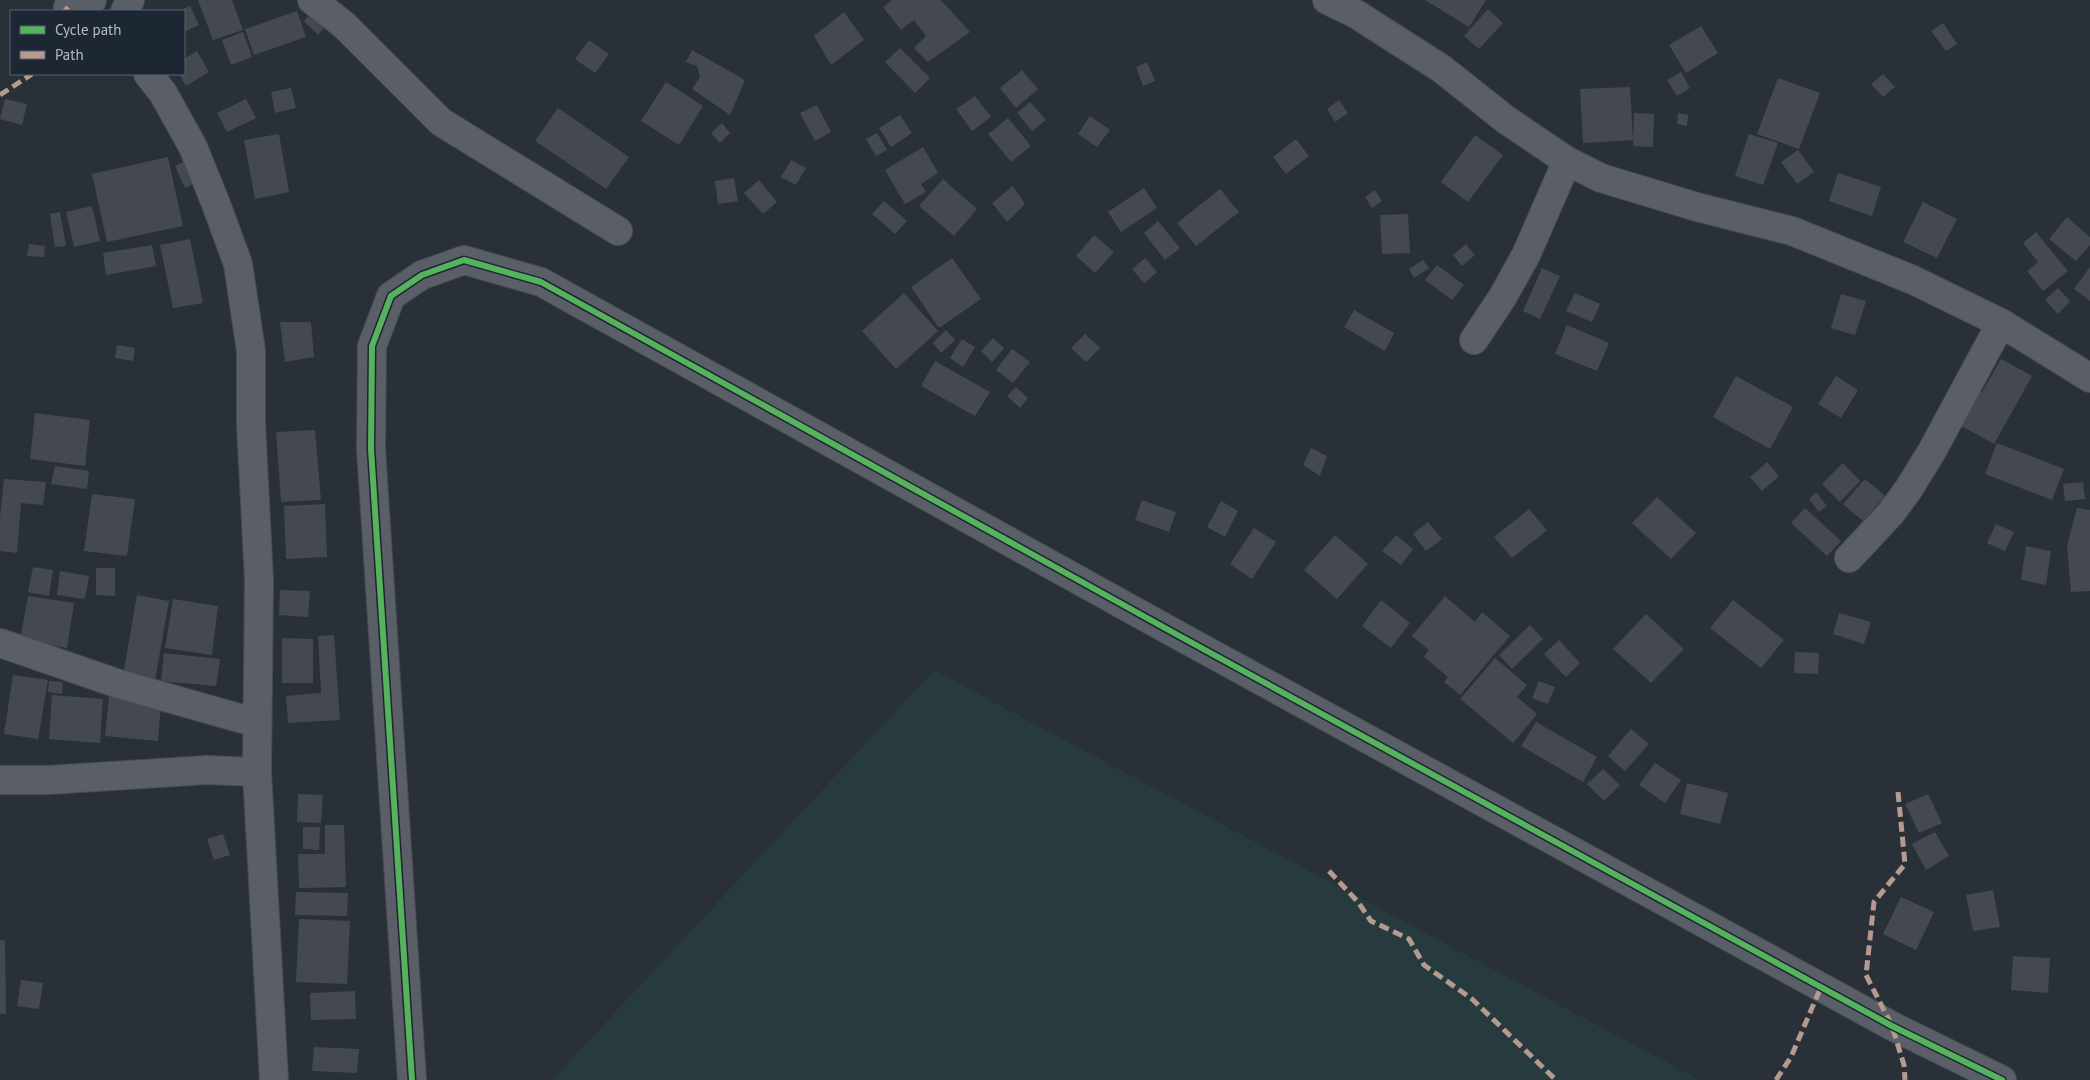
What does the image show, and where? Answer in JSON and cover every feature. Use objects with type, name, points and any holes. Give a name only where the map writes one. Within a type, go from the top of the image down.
[{"type":"street","points":[[312,0],[344,25],[441,122],[618,231]]},
{"type":"street","points":[[1327,0],[1356,14],[1442,70],[1505,119],[1567,161],[1600,178],[1697,207],[1792,231],[1913,280],[2001,323],[2090,378]]},
{"type":"street","points":[[149,75],[163,93],[193,147],[238,264],[251,351],[251,424],[260,580],[257,772],[274,1080]]},
{"type":"street","points":[[1474,340],[1502,298],[1526,255],[1567,161]]},
{"type":"street","points":[[412,1080],[371,448],[372,346],[391,296],[422,275],[464,260],[541,282],[1165,628],[1892,1026],[2002,1080]]},
{"type":"street","points":[[1849,558],[1891,513],[1908,490],[1932,450],[2001,323]]},
{"type":"street","points":[[0,643],[119,684],[257,723]]},
{"type":"street","points":[[0,780],[48,780],[207,770],[257,772]]},
{"type":"green space","points":[[934,670],[1700,1080],[552,1080]]},
{"type":"building","points":[[198,0],[232,0],[243,30],[213,40]]},
{"type":"building","points":[[892,0],[941,0],[970,32],[928,62],[914,48],[926,36],[914,20],[901,30],[883,7]]},
{"type":"building","points":[[1425,0],[1486,0],[1469,27]]},
{"type":"building","points":[[190,6],[199,25],[185,32],[185,10],[181,10]]},
{"type":"building","points":[[316,8],[330,21],[318,35],[304,21]]},
{"type":"building","points":[[1488,9],[1503,23],[1479,49],[1464,36]]},
{"type":"building","points":[[297,11],[306,37],[254,55],[245,29]]},
{"type":"building","points":[[844,12],[864,40],[831,65],[814,36]]},
{"type":"building","points":[[1943,23],[1957,44],[1946,51],[1931,31]]},
{"type":"building","points":[[1701,26],[1718,53],[1686,73],[1669,45]]},
{"type":"building","points":[[243,32],[252,57],[231,65],[222,40]]},
{"type":"building","points":[[589,40],[609,54],[595,73],[575,59]]},
{"type":"building","points":[[900,48],[930,78],[915,93],[885,62]]},
{"type":"building","points":[[692,50],[745,80],[730,115],[692,89],[700,77],[697,66],[686,62]]},
{"type":"building","points":[[197,51],[209,72],[186,86],[180,75],[185,75],[185,58]]},
{"type":"building","points":[[1147,62],[1155,81],[1143,86],[1136,67]]},
{"type":"building","points":[[1022,70],[1038,89],[1016,108],[1000,88]]},
{"type":"building","points":[[1681,72],[1690,88],[1677,96],[1667,80]]},
{"type":"building","points":[[1883,74],[1895,87],[1883,97],[1871,84]]},
{"type":"building","points":[[1778,78],[1820,93],[1799,149],[1757,134]]},
{"type":"building","points":[[666,82],[703,106],[679,145],[641,121]]},
{"type":"building","points":[[1630,87],[1633,140],[1583,143],[1580,89]]},
{"type":"building","points":[[291,88],[296,108],[275,113],[271,92]]},
{"type":"building","points":[[975,96],[991,117],[972,131],[956,109]]},
{"type":"building","points":[[5,99],[27,104],[22,125],[0,119]]},
{"type":"building","points":[[246,99],[256,118],[227,132],[217,113]]},
{"type":"building","points":[[1339,100],[1348,113],[1335,122],[1327,109]]},
{"type":"building","points":[[1030,102],[1046,120],[1032,131],[1017,113]]},
{"type":"building","points":[[817,105],[831,132],[815,141],[800,113]]},
{"type":"building","points":[[558,108],[629,157],[606,189],[535,141]]},
{"type":"building","points":[[1634,113],[1654,114],[1653,147],[1633,146]]},
{"type":"building","points":[[1678,113],[1688,115],[1687,126],[1677,124]]},
{"type":"building","points":[[900,115],[912,133],[891,147],[879,128]]},
{"type":"building","points":[[1090,116],[1110,130],[1097,147],[1078,134]]},
{"type":"building","points":[[1008,118],[1031,146],[1011,162],[988,134]]},
{"type":"building","points":[[722,123],[730,133],[720,143],[711,133]]},
{"type":"building","points":[[877,133],[887,150],[876,156],[866,139]]},
{"type":"building","points":[[279,134],[289,192],[255,199],[244,140]]},
{"type":"building","points":[[1749,134],[1778,143],[1763,185],[1735,176]]},
{"type":"building","points":[[1475,135],[1503,155],[1468,202],[1441,182]]},
{"type":"building","points":[[1296,139],[1309,156],[1286,174],[1273,157]]},
{"type":"building","points":[[923,147],[938,173],[921,184],[926,192],[905,204],[885,170]]},
{"type":"building","points":[[1798,150],[1814,172],[1797,184],[1781,162]]},
{"type":"building","points":[[168,157],[183,226],[107,242],[92,174]]},
{"type":"building","points":[[791,160],[806,168],[796,185],[781,177]]},
{"type":"building","points":[[185,161],[195,183],[185,188],[175,166]]},
{"type":"building","points":[[1838,173],[1881,187],[1872,216],[1829,201]]},
{"type":"building","points":[[734,178],[738,201],[718,204],[715,181]]},
{"type":"building","points":[[943,179],[977,209],[954,236],[919,206]]},
{"type":"building","points":[[759,180],[777,202],[763,214],[744,193]]},
{"type":"building","points":[[1013,186],[1025,204],[1007,222],[992,203]]},
{"type":"building","points":[[1144,188],[1157,208],[1121,232],[1108,212]]},
{"type":"building","points":[[1220,189],[1239,212],[1196,246],[1177,223]]},
{"type":"building","points":[[1375,190],[1382,201],[1372,208],[1365,197]]},
{"type":"building","points":[[884,201],[907,221],[895,234],[872,214]]},
{"type":"building","points":[[1923,202],[1957,219],[1937,258],[1903,242]]},
{"type":"building","points":[[92,206],[100,241],[74,247],[66,212]]},
{"type":"building","points":[[60,212],[66,246],[55,247],[50,214]]},
{"type":"building","points":[[1408,214],[1410,253],[1382,254],[1380,215]]},
{"type":"building","points":[[2067,217],[2090,237],[2090,245],[2076,261],[2049,239]]},
{"type":"building","points":[[1158,221],[1180,248],[1165,260],[1144,233]]},
{"type":"building","points":[[2036,232],[2068,271],[2043,291],[2027,271],[2038,262],[2023,243]]},
{"type":"building","points":[[1094,235],[1114,252],[1095,273],[1076,256]]},
{"type":"building","points":[[190,239],[203,303],[173,308],[160,245]]},
{"type":"building","points":[[29,244],[45,246],[44,257],[27,256]]},
{"type":"building","points":[[1466,244],[1475,255],[1462,266],[1453,255]]},
{"type":"building","points":[[152,245],[156,266],[106,275],[103,253]]},
{"type":"building","points":[[952,258],[981,299],[939,328],[911,287]]},
{"type":"building","points":[[1145,258],[1157,272],[1144,283],[1132,269]]},
{"type":"building","points":[[1423,260],[1429,268],[1414,278],[1409,269]]},
{"type":"building","points":[[1437,265],[1464,285],[1452,300],[1425,280]]},
{"type":"building","points":[[2090,267],[2090,301],[2074,289]]},
{"type":"building","points":[[1542,268],[1560,276],[1540,319],[1523,311]]},
{"type":"building","points":[[2058,288],[2070,301],[2058,314],[2045,300]]},
{"type":"building","points":[[904,293],[938,331],[896,369],[862,331]]},
{"type":"building","points":[[1575,293],[1600,304],[1592,322],[1566,311]]},
{"type":"building","points":[[1841,294],[1866,301],[1855,335],[1831,328]]},
{"type":"building","points":[[1354,310],[1394,333],[1385,351],[1344,327]]},
{"type":"building","points":[[280,322],[311,322],[314,357],[285,362]]},
{"type":"building","points":[[1567,325],[1609,343],[1597,371],[1555,354]]},
{"type":"building","points":[[946,330],[955,340],[941,353],[933,343]]},
{"type":"building","points":[[1085,334],[1100,348],[1086,362],[1071,348]]},
{"type":"building","points":[[993,338],[1004,348],[992,362],[981,351]]},
{"type":"building","points":[[962,339],[975,347],[963,367],[950,358]]},
{"type":"building","points":[[117,345],[135,348],[133,361],[115,358]]},
{"type":"building","points":[[1012,349],[1030,362],[1013,383],[996,370]]},
{"type":"building","points":[[2001,359],[2032,376],[1994,444],[1956,423],[1975,389],[1982,392]]},
{"type":"building","points":[[935,361],[990,392],[975,416],[921,386]]},
{"type":"building","points":[[1736,376],[1793,407],[1770,449],[1713,417]]},
{"type":"building","points":[[1836,376],[1858,390],[1841,418],[1818,404]]},
{"type":"building","points":[[1016,387],[1028,398],[1020,408],[1007,396]]},
{"type":"building","points":[[35,413],[90,420],[85,466],[30,459]]},
{"type":"building","points":[[315,430],[321,500],[281,502],[276,432]]},
{"type":"building","points":[[1997,443],[2064,469],[2052,500],[1985,474]]},
{"type":"building","points":[[1311,448],[1327,456],[1320,476],[1303,465]]},
{"type":"building","points":[[1767,462],[1779,476],[1762,491],[1750,477]]},
{"type":"building","points":[[1843,463],[1860,481],[1840,502],[1822,484]]},
{"type":"building","points":[[55,466],[89,471],[87,489],[51,484]]},
{"type":"building","points":[[4,479],[46,482],[43,505],[21,503],[17,553],[0,551],[0,517]]},
{"type":"building","points":[[1865,479],[1885,496],[1863,521],[1843,504]]},
{"type":"building","points":[[2083,482],[2085,499],[2065,501],[2063,484]]},
{"type":"building","points":[[1816,492],[1827,506],[1819,512],[1809,499]]},
{"type":"building","points":[[92,494],[135,499],[127,556],[84,551]]},
{"type":"building","points":[[1657,497],[1696,533],[1671,559],[1632,523]]},
{"type":"building","points":[[1142,500],[1176,512],[1169,532],[1135,520]]},
{"type":"building","points":[[1221,501],[1238,511],[1225,537],[1207,527]]},
{"type":"building","points":[[325,504],[327,557],[286,559],[284,506]]},
{"type":"building","points":[[1805,508],[1841,541],[1827,556],[1791,523]]},
{"type":"building","points":[[2077,508],[2090,510],[2090,591],[2071,592],[2067,546]]},
{"type":"building","points":[[1529,509],[1547,530],[1512,558],[1494,537]]},
{"type":"building","points":[[1428,522],[1442,539],[1426,551],[1413,534]]},
{"type":"building","points":[[1996,524],[2014,532],[2005,551],[1987,543]]},
{"type":"building","points":[[1254,528],[1276,542],[1252,579],[1230,564]]},
{"type":"building","points":[[1335,535],[1368,564],[1337,599],[1304,570]]},
{"type":"building","points":[[1396,535],[1413,549],[1401,565],[1382,551]]},
{"type":"building","points":[[2026,546],[2051,551],[2046,585],[2021,580]]},
{"type":"building","points":[[33,567],[53,570],[49,596],[28,592]]},
{"type":"building","points":[[96,568],[115,568],[115,596],[96,595]]},
{"type":"building","points":[[60,571],[89,576],[85,599],[57,595]]},
{"type":"building","points":[[280,590],[310,591],[308,617],[279,615]]},
{"type":"building","points":[[137,595],[169,601],[154,686],[122,681]]},
{"type":"building","points":[[28,596],[74,603],[67,648],[20,640]]},
{"type":"building","points":[[1445,596],[1475,622],[1482,612],[1510,636],[1460,695],[1444,682],[1448,677],[1424,657],[1429,650],[1412,636]]},
{"type":"building","points":[[173,599],[218,606],[212,655],[165,648]]},
{"type":"building","points":[[1381,600],[1410,623],[1391,648],[1362,626]]},
{"type":"building","points":[[1733,600],[1784,640],[1761,668],[1710,628]]},
{"type":"building","points":[[1839,613],[1871,622],[1864,644],[1833,634]]},
{"type":"building","points":[[1646,614],[1684,649],[1651,683],[1613,649]]},
{"type":"building","points":[[1530,625],[1543,639],[1512,669],[1499,655]]},
{"type":"building","points":[[334,635],[340,720],[288,723],[286,696],[321,693],[318,636]]},
{"type":"building","points":[[282,638],[313,639],[313,683],[282,683]]},
{"type":"building","points":[[1559,640],[1580,663],[1566,677],[1544,654]]},
{"type":"building","points":[[1795,652],[1819,653],[1818,674],[1794,673]]},
{"type":"building","points":[[164,653],[220,659],[216,686],[161,681]]},
{"type":"building","points":[[1495,658],[1527,685],[1517,697],[1537,714],[1513,743],[1460,699]]},
{"type":"building","points":[[13,675],[48,680],[38,739],[4,734]]},
{"type":"building","points":[[49,681],[63,682],[62,694],[48,692]]},
{"type":"building","points":[[1539,681],[1555,687],[1548,704],[1532,698]]},
{"type":"building","points":[[52,695],[103,699],[100,743],[49,739]]},
{"type":"building","points":[[109,697],[161,702],[158,741],[105,736]]},
{"type":"building","points":[[1536,722],[1597,757],[1583,782],[1521,746]]},
{"type":"building","points":[[1631,729],[1649,744],[1625,771],[1608,756]]},
{"type":"building","points":[[1655,763],[1681,780],[1665,803],[1639,785]]},
{"type":"building","points":[[1603,769],[1620,785],[1604,801],[1587,784]]},
{"type":"building","points":[[1687,783],[1728,793],[1720,824],[1680,814]]},
{"type":"building","points":[[298,794],[323,795],[321,823],[297,822]]},
{"type":"building","points":[[1928,794],[1942,823],[1919,833],[1905,804]]},
{"type":"building","points":[[325,825],[344,825],[346,887],[299,888],[298,854],[325,854]]},
{"type":"building","points":[[303,827],[320,827],[319,850],[303,849]]},
{"type":"building","points":[[1935,832],[1949,856],[1926,870],[1912,844]]},
{"type":"building","points":[[223,834],[230,855],[214,860],[207,839]]},
{"type":"building","points":[[1993,890],[2000,927],[1973,931],[1966,895]]},
{"type":"building","points":[[296,892],[348,893],[347,916],[295,915]]},
{"type":"building","points":[[1901,897],[1934,912],[1916,950],[1883,934]]},
{"type":"building","points":[[299,919],[350,921],[347,984],[296,982]]},
{"type":"building","points":[[0,940],[5,940],[6,1014],[0,1014]]},
{"type":"building","points":[[2013,956],[2050,958],[2048,993],[2011,990]]},
{"type":"building","points":[[21,980],[43,983],[39,1009],[17,1006]]},
{"type":"building","points":[[355,991],[356,1019],[311,1020],[310,993]]},
{"type":"building","points":[[314,1047],[359,1049],[357,1073],[312,1071]]},
{"type":"marked path","points":[[0,95],[30,75]]},
{"type":"marked path","points":[[1898,792],[1905,864],[1874,902],[1866,975],[1892,1026],[1904,1065],[1905,1080]]},
{"type":"marked path","points":[[1329,871],[1358,902],[1371,921],[1409,939],[1424,965],[1472,999],[1556,1080]]},
{"type":"marked path","points":[[1776,1080],[1791,1057],[1821,987]]},
{"type":"cycle path","points":[[412,1080],[371,449],[372,346],[391,296],[422,275],[464,260],[541,282],[1174,633],[1892,1026],[2002,1080]]}]
